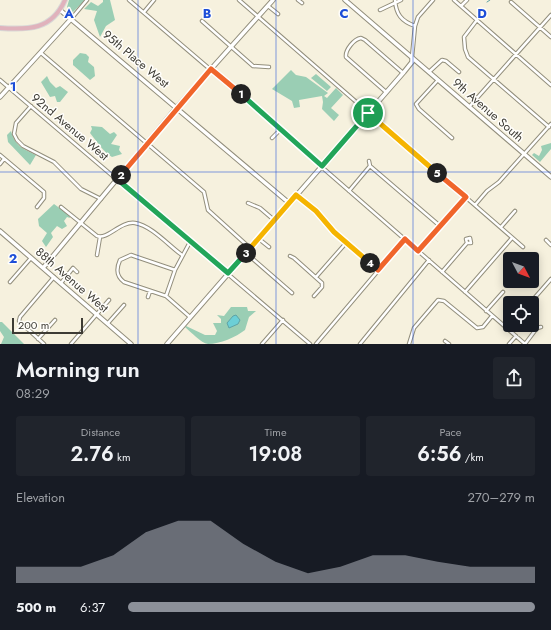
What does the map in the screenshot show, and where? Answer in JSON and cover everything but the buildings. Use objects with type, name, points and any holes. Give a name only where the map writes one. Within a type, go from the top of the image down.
[{"type":"main road","points":[[0,28],[21,29],[36,27],[48,21],[60,10],[65,0]]},
{"type":"street","points":[[0,97],[42,53],[87,0]]},
{"type":"street","points":[[129,0],[280,128],[349,191],[430,260],[503,326]]},
{"type":"street","points":[[144,12],[154,0]]},
{"type":"street","points":[[239,0],[523,247]]},
{"type":"street","points":[[43,268],[102,199],[177,107],[273,0]]},
{"type":"street","points":[[298,0],[302,3]]},
{"type":"street","name":"9th Avenue South","points":[[345,0],[551,177]]},
{"type":"street","points":[[380,10],[401,0]]},
{"type":"street","points":[[167,344],[412,62],[415,26],[418,17],[433,0]]},
{"type":"street","points":[[454,0],[551,85]]},
{"type":"street","points":[[461,6],[467,0]]},
{"type":"street","points":[[395,2],[398,15],[407,23],[415,26]]},
{"type":"street","points":[[511,2],[551,37]]},
{"type":"street","points":[[268,5],[278,14]]},
{"type":"street","name":"95th Place West","points":[[60,10],[177,107],[289,203]]},
{"type":"street","points":[[469,107],[551,14]]},
{"type":"street","points":[[475,205],[550,125],[468,57],[465,49],[464,37],[477,20]]},
{"type":"street","points":[[202,21],[253,66],[269,68]]},
{"type":"street","points":[[386,92],[347,58],[345,54],[356,39],[361,38],[403,73]]},
{"type":"street","points":[[42,53],[204,192],[208,210],[250,248]]},
{"type":"street","points":[[429,72],[442,60],[446,61],[459,72]]},
{"type":"street","name":"92nd Avenue West","points":[[0,80],[310,344]]},
{"type":"street","points":[[438,80],[417,102],[417,107],[452,138]]},
{"type":"street","points":[[31,106],[18,120],[15,127],[15,138],[21,145],[50,160],[78,187],[102,199]]},
{"type":"street","points":[[272,138],[280,128]]},
{"type":"street","points":[[0,155],[44,192],[44,198],[37,207]]},
{"type":"street","points":[[0,164],[4,159]]},
{"type":"street","points":[[368,161],[370,166],[440,226]]},
{"type":"street","points":[[349,191],[370,166]]},
{"type":"street","points":[[296,195],[316,211],[331,230],[378,270]]},
{"type":"street","points":[[418,251],[466,197]]},
{"type":"street","points":[[248,203],[260,208],[274,220]]},
{"type":"street","points":[[61,207],[81,224],[100,237]]},
{"type":"street","points":[[501,228],[515,212]]},
{"type":"street","points":[[100,237],[126,224],[136,224],[151,232],[182,255]]},
{"type":"street","name":"88th Avenue West","points":[[0,231],[131,344]]},
{"type":"street","points":[[97,255],[100,237]]},
{"type":"street","points":[[258,238],[269,247]]},
{"type":"street","points":[[465,292],[512,238]]},
{"type":"street","points":[[316,344],[405,239]]},
{"type":"street","points":[[546,240],[551,244]]},
{"type":"street","points":[[166,296],[175,270],[190,242]]},
{"type":"street","points":[[316,277],[346,243]]},
{"type":"street","points":[[442,272],[467,243]]},
{"type":"street","points":[[245,253],[292,293]]},
{"type":"street","points":[[175,270],[131,255],[125,256],[120,260],[116,271],[124,282],[166,296],[190,317]]},
{"type":"street","points":[[290,256],[316,277],[322,284],[314,296]]},
{"type":"street","points":[[10,282],[31,258]]},
{"type":"street","points":[[360,344],[430,260]]},
{"type":"street","points":[[61,283],[74,268],[77,272]]},
{"type":"street","points":[[44,344],[19,321],[20,317],[54,277]]},
{"type":"street","points":[[536,296],[551,279]]},
{"type":"street","points":[[148,297],[150,291]]},
{"type":"street","points":[[486,311],[503,292]]},
{"type":"street","points":[[71,344],[109,300]]},
{"type":"street","points":[[409,344],[414,328],[436,301],[444,301],[477,328],[483,327],[492,316]]},
{"type":"street","points":[[108,323],[124,305]]},
{"type":"street","points":[[38,339],[55,320]]},
{"type":"street","points":[[262,344],[283,320]]},
{"type":"street","points":[[511,332],[525,344],[537,328],[541,327]]},
{"type":"street","points":[[509,344],[516,336]]},
{"type":"street","points":[[445,341],[449,344]]},
{"type":"green space","points":[[69,0],[85,0],[71,14],[67,7]]},
{"type":"green space","points":[[103,0],[110,0],[115,20],[106,26],[100,37],[94,20],[97,11],[84,9],[91,2],[98,6],[103,2]]},
{"type":"green space","points":[[80,53],[86,54],[89,57],[88,62],[94,67],[95,76],[90,80],[73,65],[73,60]]},
{"type":"green space","points":[[291,70],[296,75],[306,77],[328,93],[324,96],[327,98],[336,88],[343,95],[331,108],[339,115],[334,121],[322,109],[322,96],[299,100],[300,107],[294,108],[292,101],[272,89]]},
{"type":"green space","points":[[316,74],[331,87],[327,91],[311,78]]},
{"type":"green space","points":[[47,76],[56,88],[60,86],[68,92],[60,102],[57,102],[55,96],[50,97],[41,82]]},
{"type":"green space","points":[[91,126],[102,127],[110,134],[114,132],[117,135],[111,144],[120,146],[119,150],[122,154],[112,157],[106,153],[90,133],[92,129]]},
{"type":"green space","points":[[11,131],[17,144],[36,155],[30,165],[8,142],[7,135]]},
{"type":"green space","points":[[551,143],[551,149],[540,162],[532,155],[534,153],[539,156],[542,150],[541,146]]},
{"type":"green space","points":[[54,204],[69,215],[70,218],[67,217],[64,221],[67,226],[62,229],[57,226],[51,233],[53,237],[46,247],[42,241],[47,233],[39,226],[38,219]]},
{"type":"green space","points":[[231,307],[247,307],[248,311],[256,311],[249,317],[245,330],[233,338],[218,343],[208,344],[199,340],[185,327],[186,326],[205,335],[215,335],[217,331],[213,323],[221,323],[221,319],[217,315],[224,316]]},
{"type":"green space","points":[[0,322],[2,322],[24,344],[1,344],[4,337],[0,331]]},
{"type":"water","points":[[236,315],[240,320],[238,324],[229,328],[227,323],[233,316]]},
{"type":"route","points":[[211,69],[322,166],[368,113],[466,197],[418,251],[405,239],[378,270],[334,232],[316,211],[296,195],[228,273],[117,179],[211,69]]}]
